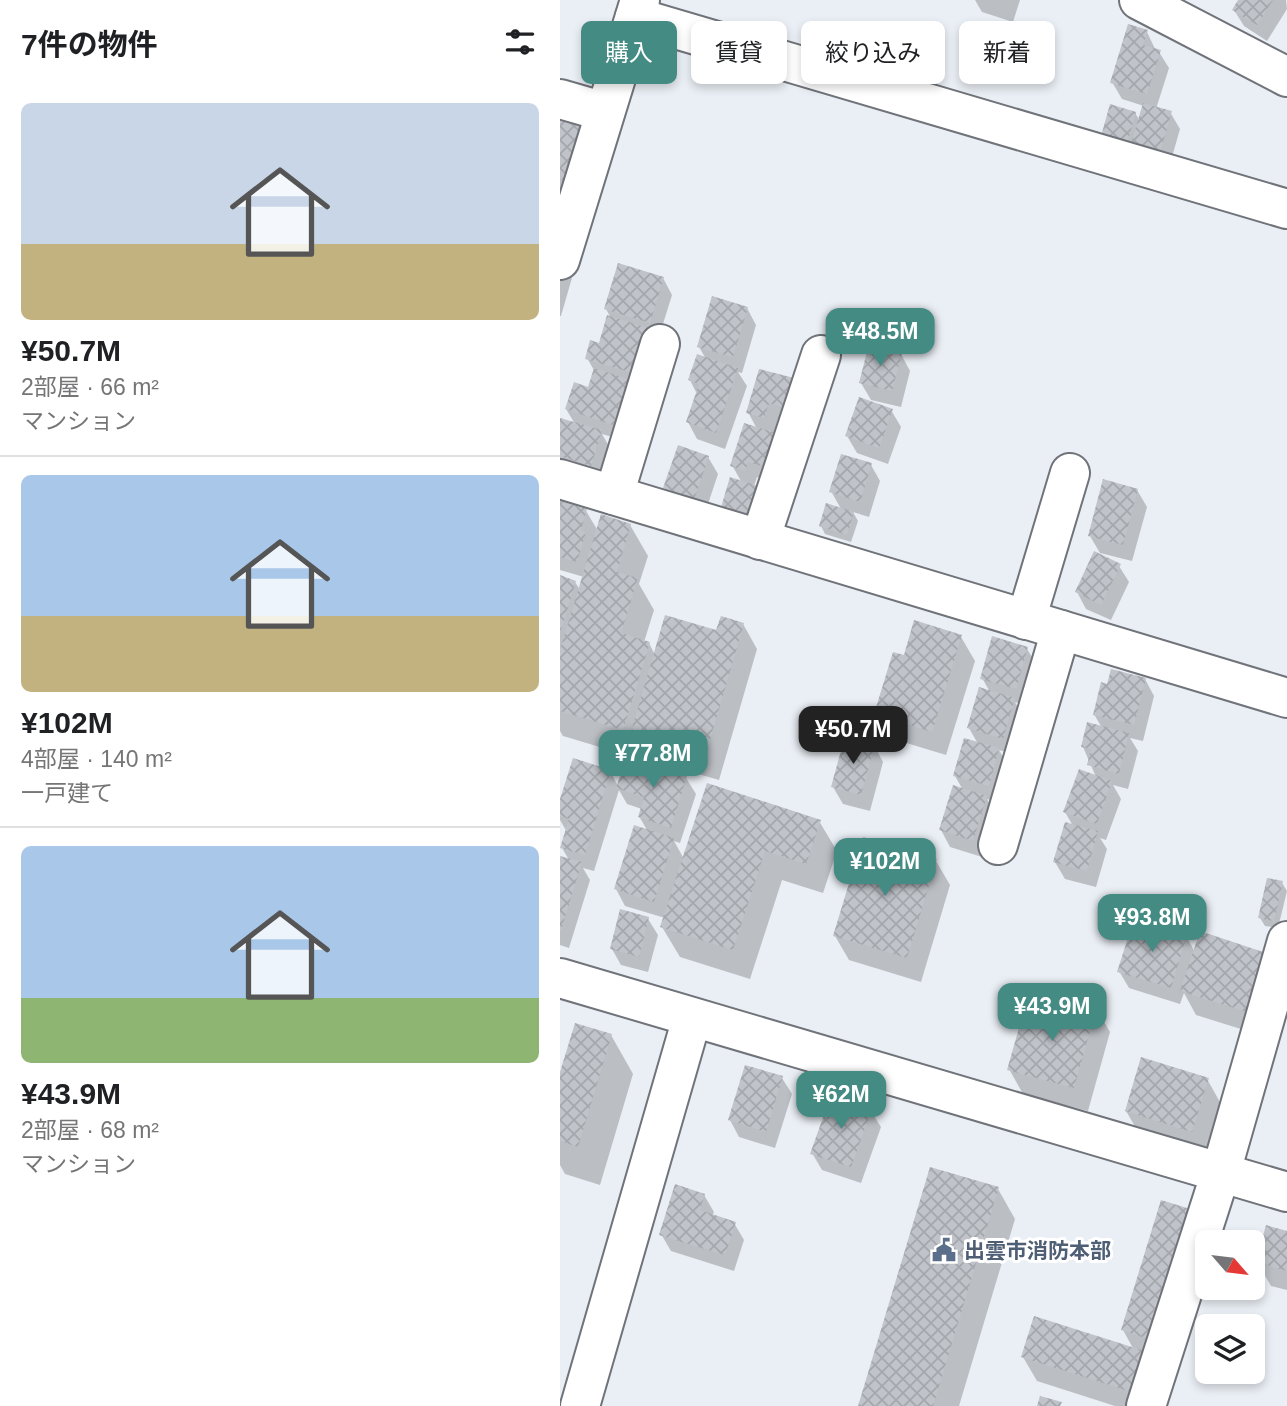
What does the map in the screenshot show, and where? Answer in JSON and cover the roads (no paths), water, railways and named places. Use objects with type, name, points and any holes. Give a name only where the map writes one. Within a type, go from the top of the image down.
[{"type":"street","points":[[1139,0],[1196,14],[1287,77]]},
{"type":"street","points":[[560,260],[637,8],[1287,209]]},
{"type":"street","points":[[560,99],[605,112]]},
{"type":"street","points":[[614,495],[660,344]]},
{"type":"street","points":[[760,540],[821,355]]},
{"type":"street","points":[[998,845],[1043,625],[1070,474]]},
{"type":"street","points":[[560,479],[1287,698]]},
{"type":"street","points":[[1146,1406],[1221,1172],[1287,941]]},
{"type":"street","points":[[560,978],[1287,1192]]},
{"type":"street","points":[[580,1406],[691,1018]]},
{"type":"place","name":"出雲市消防本部","points":[[944,1250]]}]
